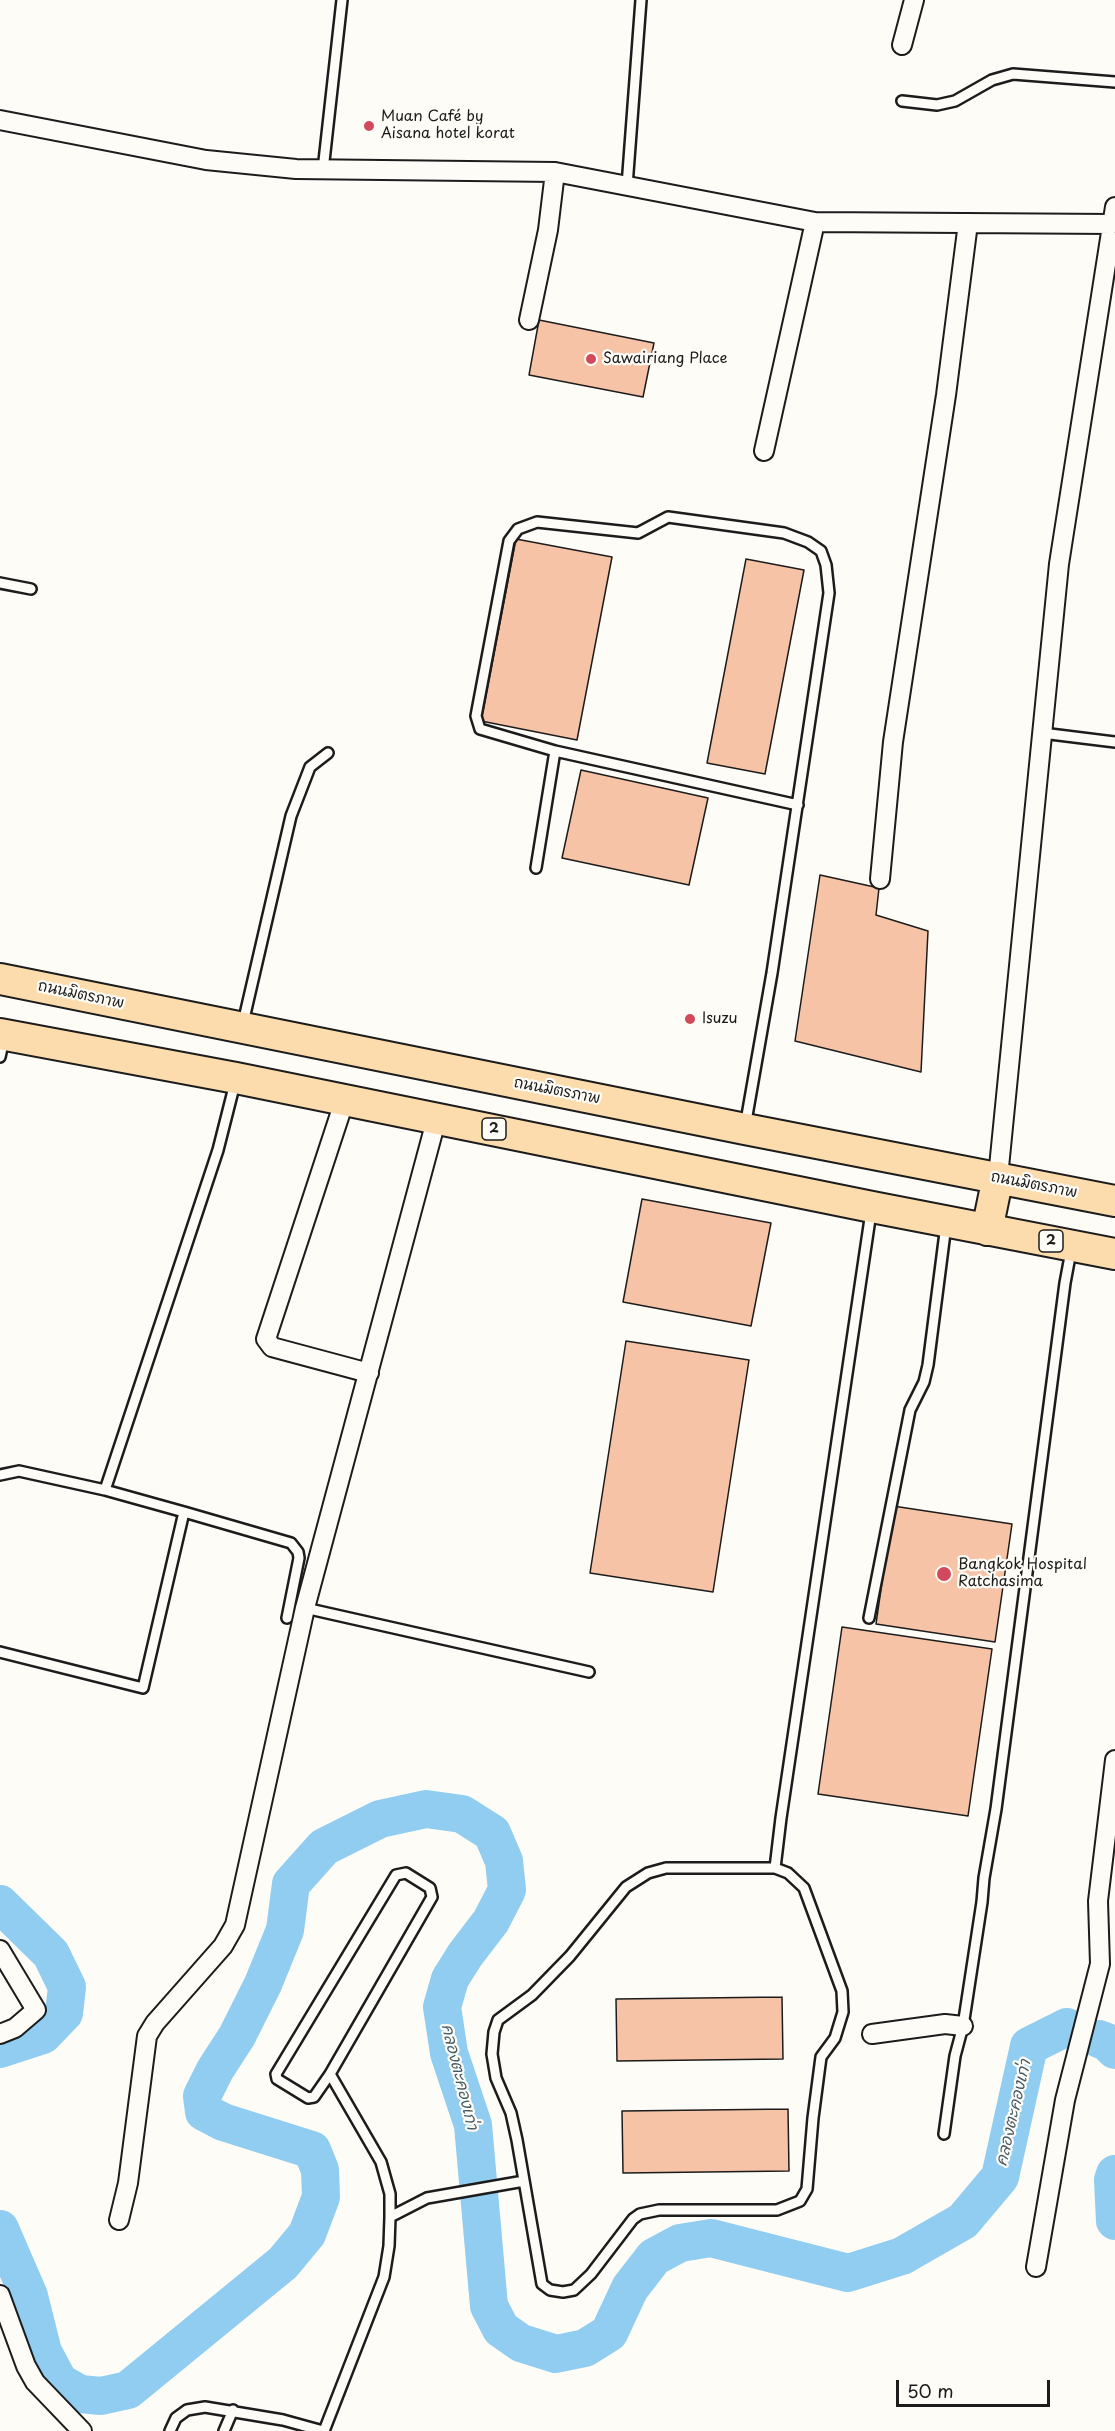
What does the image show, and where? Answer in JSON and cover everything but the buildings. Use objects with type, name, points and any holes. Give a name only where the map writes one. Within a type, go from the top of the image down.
[{"type":"highway","name":"ถนนมิตรภาพ","points":[[0,979],[1115,1201]]},
{"type":"highway","name":"2","points":[[2,1042],[236,1078],[1115,1254]]},
{"type":"highway","points":[[987,1230],[998,1177]]},
{"type":"street","points":[[902,45],[914,0]]},
{"type":"street","points":[[0,120],[206,160],[323,170],[555,172],[815,222],[968,223],[1114,216],[1059,564],[998,1177]]},
{"type":"street","points":[[529,320],[548,230],[555,172]]},
{"type":"street","points":[[764,451],[815,222]]},
{"type":"street","points":[[880,879],[893,742],[949,373],[968,223]]},
{"type":"street","points":[[345,1099],[266,1339],[272,1347],[369,1373]]},
{"type":"street","points":[[119,2220],[128,2183],[147,2036],[155,2023],[223,1946],[235,1925],[305,1608],[437,1118]]},
{"type":"street","points":[[1036,2267],[1065,2100],[1100,1964],[1098,1901],[1115,1760]]},
{"type":"street","points":[[0,1950],[36,2010],[15,2028],[0,2034]]},
{"type":"street","points":[[872,2034],[945,2024],[963,2026]]},
{"type":"street","points":[[0,2295],[34,2382],[82,2431]]},
{"type":"lane","points":[[323,170],[342,0]]},
{"type":"lane","points":[[627,186],[641,0]]},
{"type":"lane","points":[[902,101],[937,105],[955,101],[992,80],[1013,74],[1115,82]]},
{"type":"lane","points":[[745,1129],[798,805],[829,593],[826,565],[821,551],[808,542],[784,533],[668,518],[638,533],[537,522],[518,529],[509,541],[476,716],[476,724],[480,729],[555,751],[798,805]]},
{"type":"lane","points":[[0,583],[31,589]]},
{"type":"lane","points":[[1042,733],[1115,742]]},
{"type":"lane","points":[[536,868],[555,751]]},
{"type":"lane","points":[[242,1028],[291,816],[310,767],[328,753]]},
{"type":"lane","points":[[105,1490],[218,1150],[236,1078]]},
{"type":"lane","points":[[775,1868],[872,1207]]},
{"type":"lane","points":[[869,1617],[910,1410],[924,1382],[928,1365],[947,1222]]},
{"type":"lane","points":[[944,2134],[996,1809],[1065,1283],[1072,1245]]},
{"type":"lane","points":[[0,1474],[19,1472],[105,1490],[291,1543],[299,1558],[287,1618]]},
{"type":"lane","points":[[0,1652],[143,1688],[184,1512]]},
{"type":"lane","points":[[305,1608],[589,1672]]},
{"type":"lane","points":[[666,1868],[775,1868],[788,1874],[804,1888],[842,1991],[843,2012],[835,2038],[821,2057],[807,2189],[800,2201],[777,2210],[658,2210],[640,2214],[633,2219],[591,2274],[574,2290],[562,2292],[550,2289],[542,2284],[519,2182],[511,2113],[496,2078],[492,2054],[494,2031],[498,2020],[550,1978],[626,1887],[648,1873],[666,1868]]},
{"type":"lane","points":[[406,1873],[430,1888],[432,1897],[330,2074],[314,2097],[308,2098],[277,2079],[276,2074],[396,1875],[406,1873]]},
{"type":"lane","points":[[170,2431],[176,2418],[188,2410],[205,2407],[283,2420],[323,2431],[384,2277],[389,2246],[390,2217],[390,2194],[381,2162],[330,2074]]},
{"type":"lane","points":[[390,2217],[427,2198],[519,2182]]},
{"type":"lane","points":[[224,2431],[233,2410]]},
{"type":"lane","points":[[278,2431],[283,2420]]},
{"type":"waterway","name":"คลองตะคองเก่า","points":[[0,2229],[29,2296],[43,2352],[59,2382],[80,2394],[101,2396],[128,2390],[283,2263],[307,2234],[321,2197],[320,2170],[312,2150],[223,2122],[204,2112],[202,2096],[215,2070],[237,2036],[263,1984],[285,1930],[291,1884],[324,1847],[380,1819],[426,1809],[462,1814],[492,1833],[504,1861],[507,1890],[491,1921],[450,1979],[442,2007],[449,2053],[473,2125],[489,2306],[501,2329],[521,2343],[556,2354],[585,2348],[609,2333],[630,2288],[654,2257],[680,2243],[711,2238],[848,2273],[902,2256],[963,2221],[1000,2177],[1029,2046],[1067,2027]]},
{"type":"waterway","name":"คลองตะคองเก่า","points":[[0,1904],[51,1954],[67,1987],[64,2013],[43,2035],[0,2049]]},
{"type":"waterway","name":"คลองตะคองเก่า","points":[[1099,2039],[1107,2042],[1115,2050]]},
{"type":"waterway","name":"คลองตะคองเก่า","points":[[1115,2174],[1113,2180],[1115,2221]]},
{"type":"place","name":"Muan Café by Aisana hotel korat","points":[[369,126]]},
{"type":"place","name":"Sawairiang Place","points":[[591,359]]},
{"type":"place","name":"Isuzu","points":[[690,1019]]},
{"type":"place","name":"Bangkok Hospital Ratchasima","points":[[944,1574]]}]
